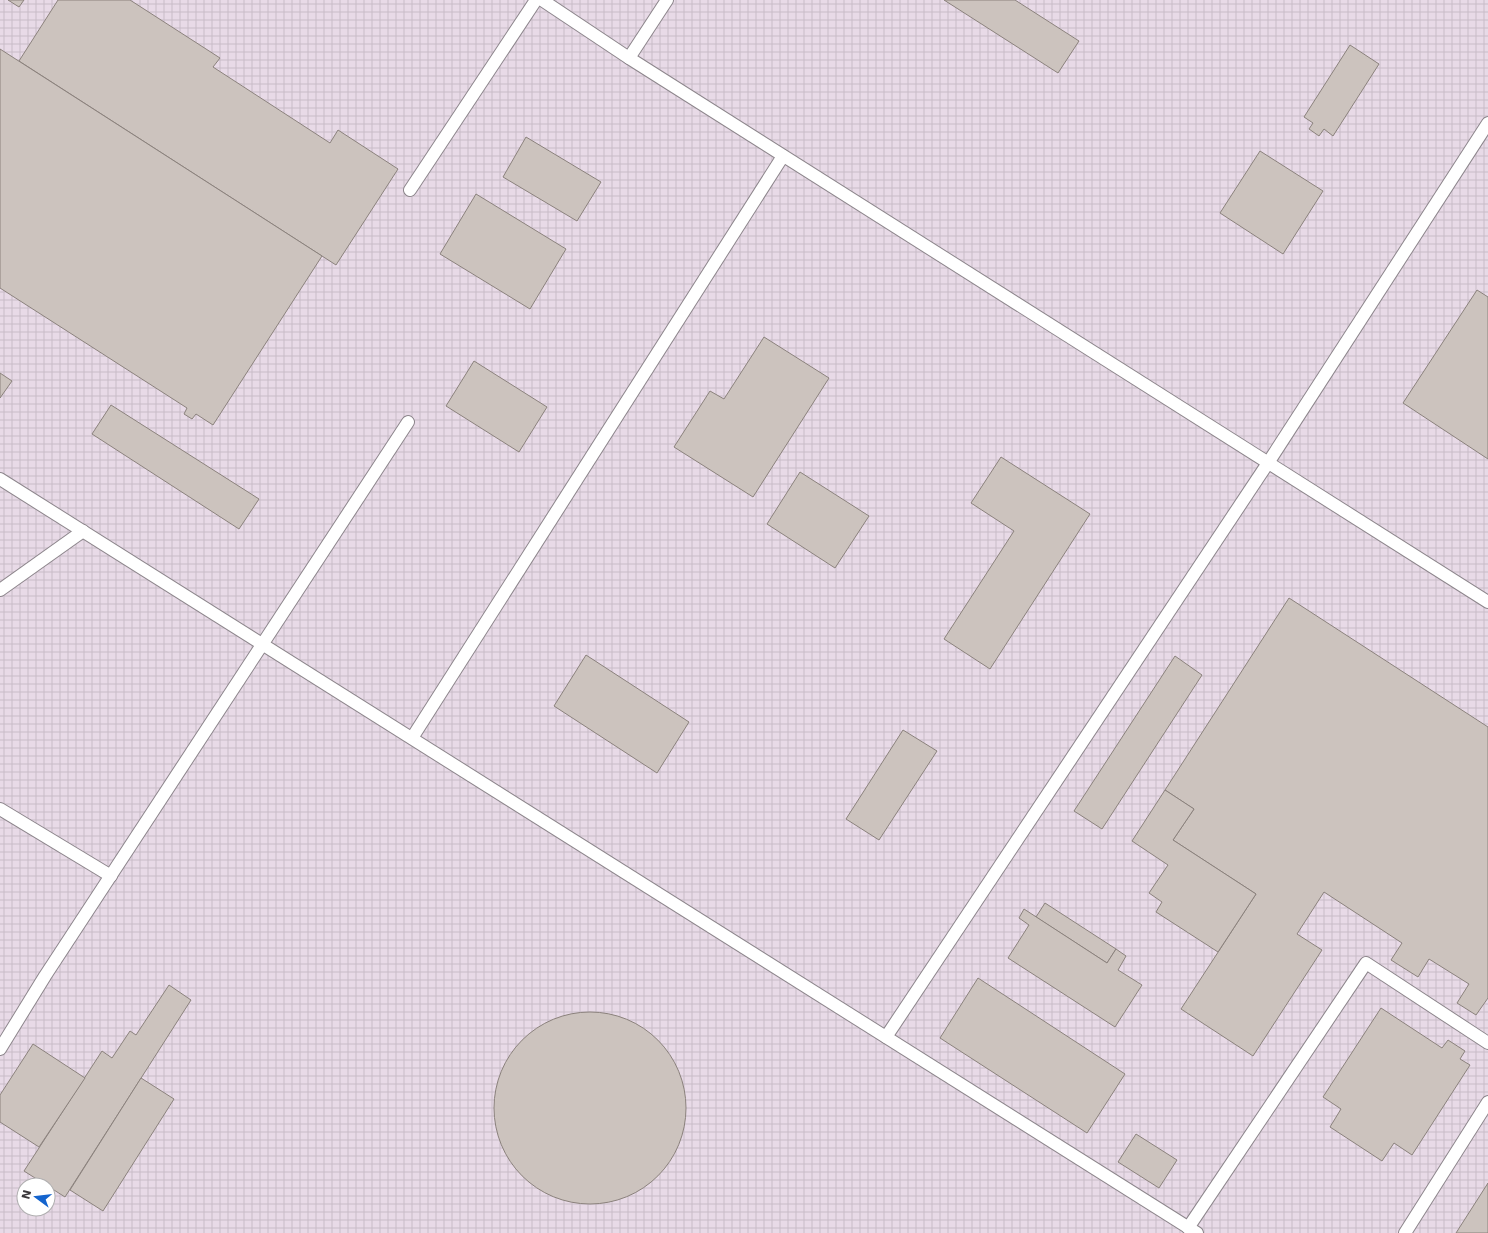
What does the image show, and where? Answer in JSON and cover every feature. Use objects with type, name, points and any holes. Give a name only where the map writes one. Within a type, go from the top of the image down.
[{"type":"lane","points":[[410,190],[536,0]]},
{"type":"lane","points":[[542,0],[629,58],[1488,602]]},
{"type":"lane","points":[[629,58],[666,0]]},
{"type":"lane","points":[[886,1037],[1268,463],[1488,122]]},
{"type":"lane","points":[[412,738],[783,156]]},
{"type":"lane","points":[[0,1049],[111,876],[264,645],[408,422]]},
{"type":"lane","points":[[0,479],[1193,1230],[1366,963],[1488,1043]]},
{"type":"lane","points":[[0,590],[83,531]]},
{"type":"lane","points":[[0,809],[111,876]]},
{"type":"lane","points":[[1405,1233],[1488,1102]]},
{"type":"shaded area","points":[[0,0],[1488,0],[1488,1233],[0,1233]]},
{"type":"building","points":[[8,0],[24,0],[19,7]]},
{"type":"building","points":[[58,0],[130,0],[220,58],[213,67],[330,143],[338,130],[398,169],[336,265],[19,61]]},
{"type":"building","points":[[944,0],[1015,0],[1079,41],[1058,73]]},
{"type":"building","points":[[1350,45],[1379,64],[1333,136],[1324,129],[1319,136],[1309,129],[1313,123],[1304,117]]},
{"type":"building","points":[[0,49],[322,256],[213,425],[196,414],[192,419],[184,414],[187,408],[0,288]]},
{"type":"building","points":[[526,137],[601,182],[577,221],[503,177]]},
{"type":"building","points":[[1260,151],[1323,191],[1283,254],[1220,213]]},
{"type":"building","points":[[476,194],[566,249],[530,309],[440,254]]},
{"type":"building","points":[[1477,290],[1488,297],[1488,459],[1403,403]]},
{"type":"building","points":[[764,337],[829,378],[753,497],[674,447],[710,391],[724,399]]},
{"type":"building","points":[[474,361],[547,407],[519,452],[446,406]]},
{"type":"building","points":[[0,373],[12,381],[0,398]]},
{"type":"building","points":[[111,405],[259,499],[239,529],[92,434]]},
{"type":"building","points":[[1001,457],[1090,514],[990,669],[944,639],[1014,531],[971,503]]},
{"type":"building","points":[[800,472],[869,516],[835,568],[767,524]]},
{"type":"building","points":[[1289,598],[1488,727],[1488,998],[1476,1015],[1457,1003],[1469,984],[1429,959],[1418,977],[1391,960],[1402,943],[1324,892],[1297,934],[1322,950],[1253,1056],[1181,1009],[1256,894],[1173,840],[1194,809],[1165,790]]},
{"type":"building","points":[[586,655],[689,722],[657,773],[554,706]]},
{"type":"building","points":[[1175,656],[1202,675],[1102,829],[1074,811]]},
{"type":"building","points":[[903,730],[937,751],[879,840],[846,819]]},
{"type":"building","points":[[1165,790],[1194,809],[1173,840],[1256,894],[1218,952],[1156,912],[1162,902],[1149,893],[1168,865],[1132,841]]},
{"type":"building","points":[[1045,903],[1116,949],[1107,963],[1036,917]]},
{"type":"building","points":[[1024,909],[1107,963],[1116,949],[1126,956],[1118,970],[1142,985],[1115,1027],[1008,958],[1029,925],[1019,918]]},
{"type":"building","points":[[978,978],[1125,1074],[1087,1133],[940,1038]]},
{"type":"building","points":[[169,985],[191,1000],[65,1197],[56,1191],[56,1177],[33,1177],[24,1171],[102,1051],[112,1058],[130,1031],[136,1035]]},
{"type":"building","points":[[1381,1008],[1442,1048],[1448,1040],[1465,1051],[1460,1059],[1470,1065],[1412,1155],[1394,1143],[1382,1161],[1330,1127],[1341,1109],[1323,1097]]},
{"type":"building","points":[[581,1012],[599,1012],[627,1019],[643,1028],[658,1040],[670,1055],[679,1071],[686,1099],[686,1117],[679,1145],[670,1161],[658,1176],[643,1188],[627,1197],[599,1204],[581,1204],[562,1200],[545,1193],[529,1182],[516,1169],[505,1153],[498,1136],[494,1117],[494,1099],[498,1080],[505,1063],[516,1047],[529,1034],[545,1023],[562,1016]]},
{"type":"building","points":[[33,1044],[85,1078],[39,1147],[0,1122],[0,1095]]},
{"type":"building","points":[[141,1078],[174,1099],[103,1211],[70,1190]]},
{"type":"building","points":[[1136,1134],[1177,1160],[1159,1188],[1118,1162]]},
{"type":"building","points":[[1488,1183],[1488,1233],[1456,1233]]}]
